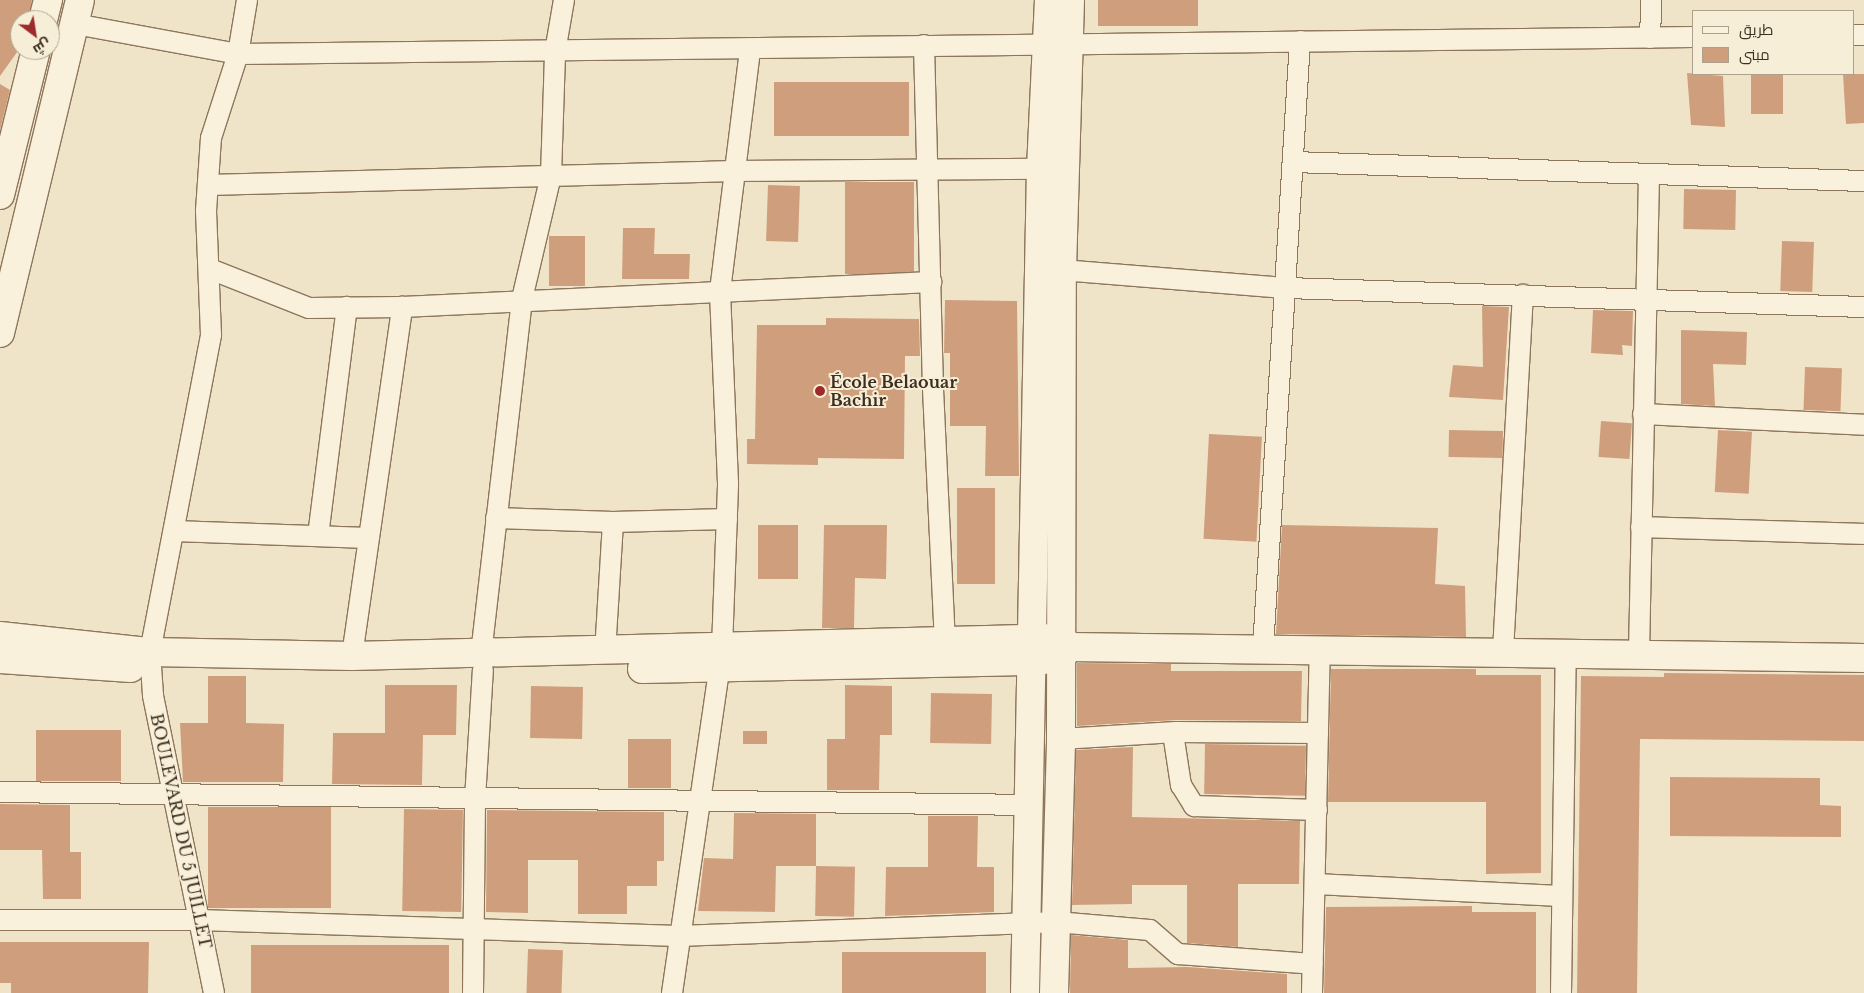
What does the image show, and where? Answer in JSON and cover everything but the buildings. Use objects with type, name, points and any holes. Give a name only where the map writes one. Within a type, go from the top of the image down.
[{"type":"street","points":[[150,660],[211,335],[208,185],[212,138],[238,54],[247,0]]},
{"type":"street","points":[[473,993],[475,798],[482,662],[496,518],[522,299],[551,175],[555,52],[564,0]]},
{"type":"street","points":[[1025,993],[1032,805],[1052,649],[1062,270],[1059,42],[1049,0]]},
{"type":"street","points":[[1054,993],[1060,740],[1052,649],[1041,169],[1059,42],[1070,0]]},
{"type":"street","points":[[1650,38],[1652,0]]},
{"type":"street","points":[[0,334],[78,12],[238,54],[555,52],[1059,42],[1692,37]]},
{"type":"street","points":[[1263,649],[1287,288],[1300,41]]},
{"type":"street","points":[[924,45],[945,644]]},
{"type":"street","points":[[672,993],[678,936],[698,798],[721,659],[727,519],[720,291],[750,49]]},
{"type":"street","points":[[0,195],[8,127],[32,60]]},
{"type":"street","points":[[1293,162],[1649,177],[1864,181]]},
{"type":"street","points":[[208,185],[442,182],[551,175],[734,171],[1041,169]]},
{"type":"street","points":[[1639,653],[1649,177]]},
{"type":"street","points":[[210,269],[295,305],[402,308],[522,299],[931,282]]},
{"type":"street","points":[[1062,270],[1287,288],[1864,307]]},
{"type":"street","points":[[1503,651],[1523,295]]},
{"type":"street","points":[[318,536],[347,307]]},
{"type":"street","points":[[352,656],[402,308]]},
{"type":"street","points":[[1643,414],[1864,425]]},
{"type":"street","points":[[496,518],[613,522],[727,519]]},
{"type":"street","points":[[605,651],[613,522]]},
{"type":"street","points":[[1641,527],[1864,534]]},
{"type":"street","points":[[174,531],[368,538]]},
{"type":"street","points":[[0,636],[150,660],[352,656],[482,662],[605,651],[721,659],[945,644],[1052,649]]},
{"type":"street","points":[[0,659],[482,662],[721,659],[1052,649],[1503,651],[1864,658]]},
{"type":"street","points":[[1312,993],[1320,649]]},
{"type":"street","points":[[1562,993],[1561,896],[1566,652]]},
{"type":"street","name":"BOULEVARD DU 5 JUILLET","points":[[150,660],[172,795],[214,993]]},
{"type":"street","points":[[1060,740],[1173,732],[1318,733]]},
{"type":"street","points":[[1173,732],[1181,784],[1194,806],[1317,810]]},
{"type":"street","points":[[0,792],[475,798],[698,798],[1032,805]]},
{"type":"street","points":[[1315,884],[1561,896]]},
{"type":"street","points":[[0,920],[199,920],[678,936],[1056,922],[1150,930],[1178,954],[1312,964]]},
{"type":"place","name":"École Belaouar Bachir","points":[[820,391]]}]
